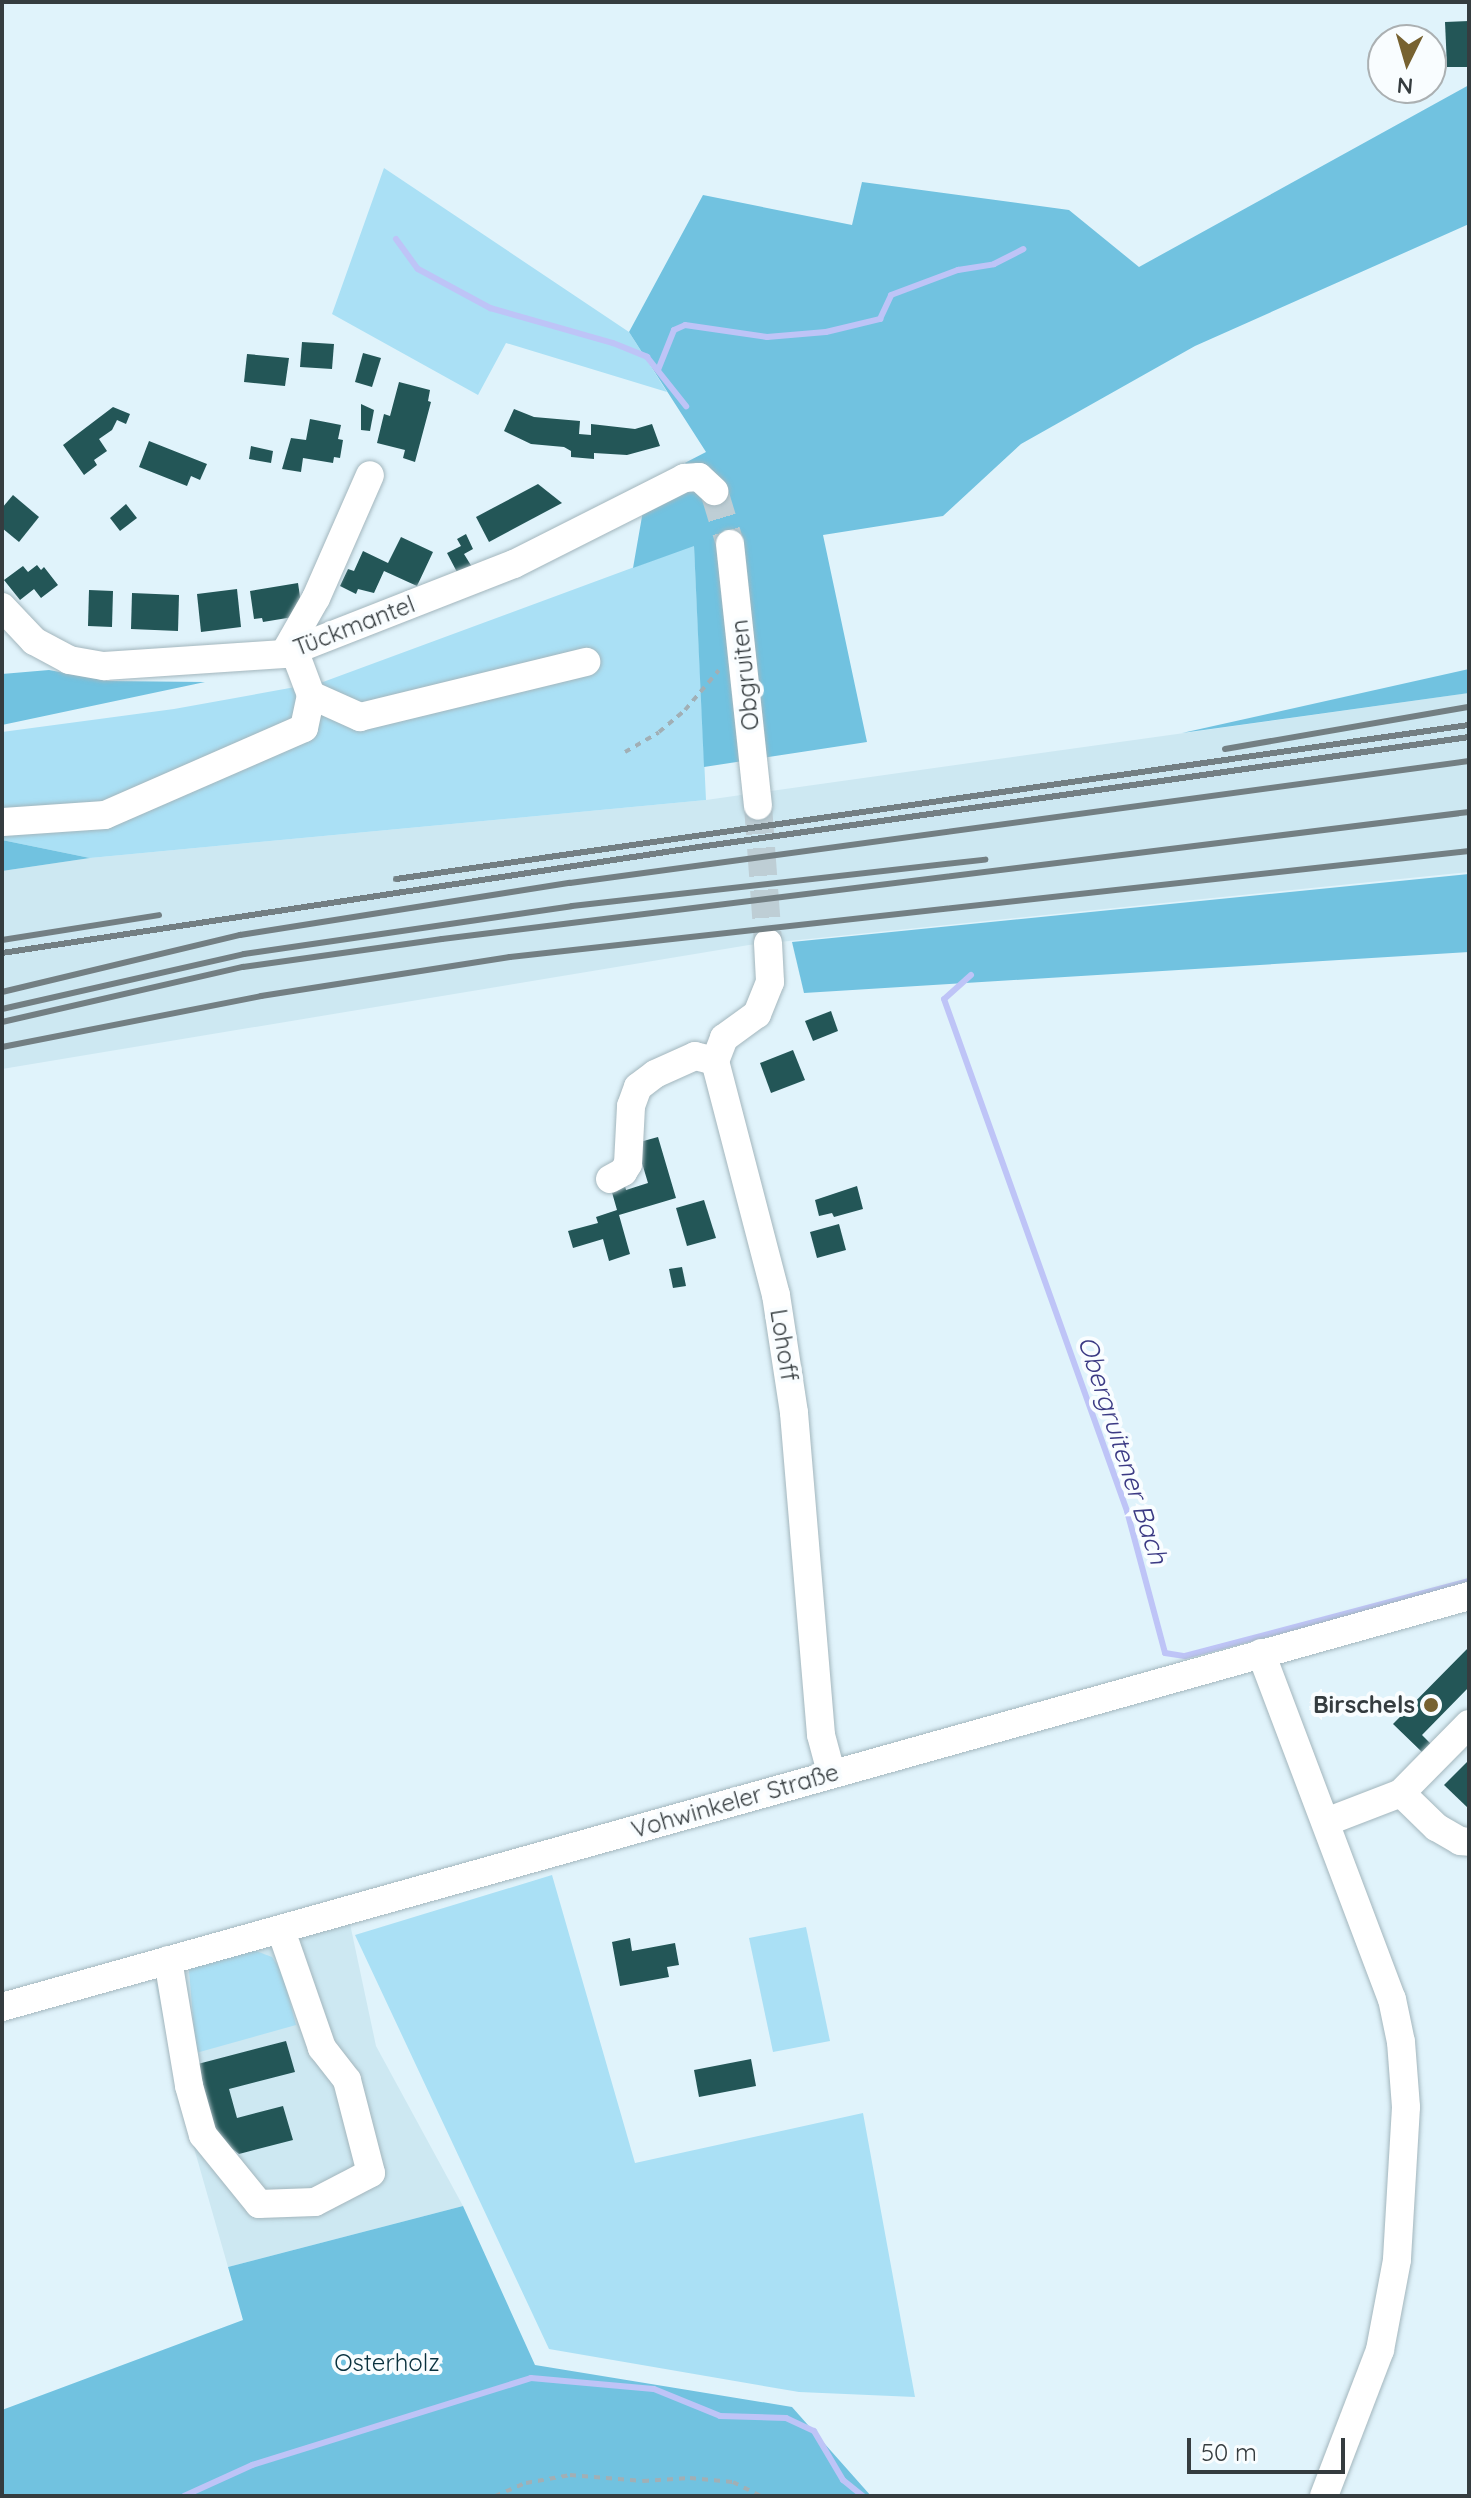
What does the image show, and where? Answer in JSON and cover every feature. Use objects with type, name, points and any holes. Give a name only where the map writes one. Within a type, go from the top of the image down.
[{"type":"street","points":[[370,475],[289,652],[311,695],[360,717],[586,662]]},
{"type":"street","name":"Tückmantel","points":[[2,607],[34,641],[69,660],[104,666],[289,652],[514,564],[684,478],[707,484]]},
{"type":"street","name":"Obgruiten","points":[[730,544],[758,806]]},
{"type":"street","points":[[3,822],[105,815],[304,728],[311,695]]},
{"type":"street","points":[[610,1179],[623,1172],[628,1164],[631,1106],[638,1087],[655,1074],[695,1056],[715,1061],[724,1038],[757,1014],[770,982],[768,943]]},
{"type":"street","name":"Lohoff","points":[[715,1061],[776,1295],[794,1413],[821,1735],[831,1773]]},
{"type":"street","name":"Vohwinkeler Straße","points":[[2,2007],[1469,1596]]},
{"type":"street","points":[[1261,1653],[1392,1999],[1401,2042],[1406,2107],[1397,2260],[1380,2350],[1324,2496]]},
{"type":"street","points":[[1326,1822],[1401,1793],[1469,1724]]},
{"type":"street","points":[[1401,1793],[1436,1827],[1460,1841],[1469,1842]]},
{"type":"street","points":[[168,1960],[189,2086],[203,2135],[259,2204],[315,2202],[371,2173],[347,2080],[322,2048],[281,1930]]},
{"type":"path","points":[[625,752],[659,732],[685,710],[742,639]]},
{"type":"path","points":[[495,2496],[526,2483],[570,2475],[643,2481],[690,2478],[733,2482],[760,2496]]},
{"type":"shaded area","points":[[384,168],[629,332],[667,392],[506,343],[478,395],[332,314]]},
{"type":"shaded area","points":[[694,545],[706,800],[90,858],[2,840],[2,732],[174,709],[323,682]]},
{"type":"shaded area","points":[[1469,693],[1469,872],[749,945],[2,1069],[2,871],[90,858],[706,800]]},
{"type":"shaded area","points":[[552,1875],[635,2163],[863,2113],[915,2397],[799,2392],[549,2349],[355,1935]]},
{"type":"shaded area","points":[[349,1919],[376,2046],[463,2206],[228,2267],[184,2113],[155,1983]]},
{"type":"shaded area","points":[[806,1927],[830,2041],[773,2052],[749,1938]]},
{"type":"shaded area","points":[[251,1949],[272,1957],[282,1972],[296,2025],[196,2053],[189,1970],[207,1959]]},
{"type":"green space","points":[[1469,85],[1469,224],[1195,346],[1021,444],[943,516],[823,535],[867,742],[704,767],[694,546],[633,568],[648,482],[706,452],[629,332],[703,195],[852,225],[862,182],[1069,210],[1139,267],[1435,104],[1447,104],[1447,97]]},
{"type":"green space","points":[[1469,669],[1469,693],[1182,733]]},
{"type":"green space","points":[[49,670],[108,681],[205,682],[2,725],[2,674]]},
{"type":"green space","points":[[2,840],[90,858],[2,871]]},
{"type":"green space","points":[[1469,874],[1469,952],[804,993],[792,942]]},
{"type":"green space","name":"Osterholz","points":[[463,2206],[535,2365],[792,2407],[871,2496],[2,2496],[2,2410],[243,2320],[228,2267]]},
{"type":"building","points":[[1469,21],[1469,67],[1447,67],[1445,22]]},
{"type":"building","points":[[302,342],[334,344],[332,369],[300,367]]},
{"type":"building","points":[[363,353],[381,358],[372,387],[355,382]]},
{"type":"building","points":[[247,354],[289,358],[285,386],[244,382]]},
{"type":"building","points":[[399,382],[430,390],[428,401],[431,402],[415,462],[403,458],[405,450],[377,443],[384,414],[390,416]]},
{"type":"building","points":[[361,404],[374,410],[370,431],[361,430]]},
{"type":"building","points":[[113,407],[130,414],[126,424],[117,420],[112,430],[99,439],[107,451],[94,460],[97,465],[84,475],[63,445]]},
{"type":"building","points":[[514,409],[534,417],[580,421],[579,434],[591,435],[591,424],[635,429],[652,424],[660,446],[627,455],[594,453],[594,459],[571,457],[571,451],[564,447],[531,444],[504,431]]},
{"type":"building","points":[[310,419],[341,425],[338,439],[343,440],[340,458],[334,457],[333,463],[303,458],[301,472],[282,469],[291,438],[306,440]]},
{"type":"building","points":[[149,441],[207,464],[200,480],[191,476],[187,486],[139,467]]},
{"type":"building","points":[[251,446],[273,451],[271,463],[249,459]]},
{"type":"building","points":[[538,484],[562,503],[489,542],[476,517]]},
{"type":"building","points":[[13,495],[39,517],[19,542],[2,528],[2,508]]},
{"type":"building","points":[[126,504],[137,518],[120,531],[110,518]]},
{"type":"building","points":[[466,534],[473,549],[464,554],[472,567],[458,574],[447,553],[461,546],[457,539]]},
{"type":"building","points":[[401,537],[433,552],[417,586],[384,571],[374,593],[358,589],[356,594],[340,586],[348,569],[354,571],[363,551],[388,563]]},
{"type":"building","points":[[37,565],[41,570],[44,567],[58,585],[41,598],[34,589],[20,600],[4,580],[23,566],[28,572]]},
{"type":"building","points":[[298,583],[302,610],[293,617],[263,622],[262,618],[254,619],[250,591]]},
{"type":"building","points":[[237,589],[241,627],[201,632],[197,594]]},
{"type":"building","points":[[89,590],[113,591],[112,627],[88,626]]},
{"type":"building","points":[[132,593],[179,595],[178,631],[131,629]]},
{"type":"building","points":[[831,1011],[838,1031],[813,1041],[805,1021]]},
{"type":"building","points":[[793,1050],[805,1080],[771,1093],[760,1063]]},
{"type":"building","points":[[658,1137],[676,1198],[619,1215],[630,1254],[609,1261],[603,1239],[573,1248],[568,1231],[598,1223],[596,1217],[617,1210],[609,1182],[623,1178],[626,1190],[648,1183],[636,1143]]},
{"type":"building","points":[[857,1186],[863,1209],[834,1217],[832,1213],[819,1216],[815,1200]]},
{"type":"building","points":[[704,1200],[716,1238],[687,1246],[676,1208]]},
{"type":"building","points":[[839,1224],[846,1250],[817,1258],[810,1232]]},
{"type":"building","points":[[682,1267],[686,1286],[673,1288],[669,1269]]},
{"type":"building","name":"Birschels","points":[[1469,1647],[1469,1687],[1422,1735],[1431,1744],[1423,1753],[1393,1724]]},
{"type":"building","name":"Birschels","points":[[1469,1760],[1469,1809],[1444,1785]]},
{"type":"building","points":[[630,1938],[632,1951],[675,1943],[679,1965],[667,1967],[669,1977],[620,1986],[612,1942]]},
{"type":"building","points":[[286,2041],[295,2072],[229,2089],[237,2118],[283,2106],[293,2140],[239,2154],[213,2134],[194,2065]]},
{"type":"building","points":[[751,2059],[756,2086],[699,2097],[694,2070]]},
{"type":"waterway","name":"Obergruitener Bach","points":[[396,239],[418,269],[490,308],[613,343],[647,357],[686,406]]},
{"type":"waterway","points":[[658,370],[674,330],[685,325],[767,337],[826,332],[880,319],[891,295],[958,270],[994,264],[1023,249]]},
{"type":"waterway","name":"Obergruitener Bach","points":[[971,975],[944,999],[1127,1511],[1165,1653],[1185,1656],[1469,1581]]},
{"type":"waterway","points":[[184,2496],[252,2465],[531,2378],[654,2389],[720,2416],[786,2418],[814,2431],[843,2480],[863,2496]]},
{"type":"tunnel","points":[[714,491],[730,544]]},
{"type":"tunnel","points":[[758,806],[768,943]]},
{"type":"railway","points":[[1225,749],[1469,707]]},
{"type":"railway","points":[[396,879],[1469,725]]},
{"type":"railway","points":[[2,953],[692,848],[1469,737]]},
{"type":"railway","points":[[2,992],[240,935],[570,883],[1469,761]]},
{"type":"railway","points":[[2,1022],[243,967],[442,939],[1469,812]]},
{"type":"railway","points":[[2,1047],[261,996],[510,957],[1469,851]]},
{"type":"railway","points":[[2,1009],[244,954],[572,906],[985,860]]},
{"type":"railway","points":[[2,940],[159,915]]},
{"type":"place","name":"Birschels","points":[[1431,1705]]}]
